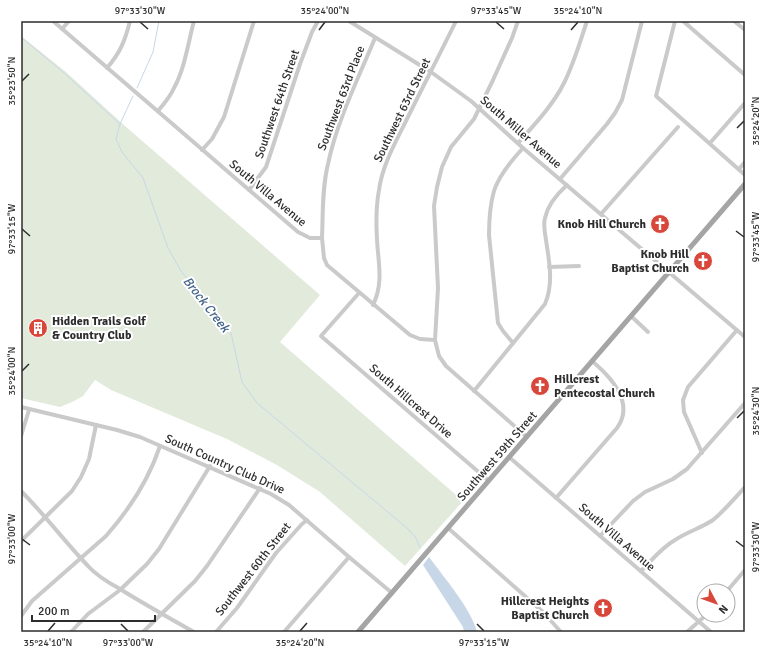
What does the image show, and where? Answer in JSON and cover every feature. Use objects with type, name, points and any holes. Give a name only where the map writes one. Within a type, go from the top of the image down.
[{"type":"main road","name":"Southwest 59th Street","points":[[358,632],[745,184]]},
{"type":"street","name":"South Villa Avenue","points":[[53,21],[298,232],[310,238],[322,238]]},
{"type":"street","points":[[62,29],[69,21]]},
{"type":"street","points":[[107,68],[121,50],[130,21]]},
{"type":"street","points":[[158,111],[175,88],[194,21]]},
{"type":"street","points":[[202,150],[212,139],[224,117],[254,21]]},
{"type":"street","name":"Southwest 64th Street","points":[[249,190],[266,167],[300,64],[312,32],[318,21]]},
{"type":"street","name":"South Miller Avenue","points":[[348,21],[452,86],[745,337]]},
{"type":"street","name":"Southwest 63rd Street","points":[[373,305],[379,289],[376,218],[379,189],[391,151],[456,21]]},
{"type":"street","points":[[518,21],[509,45],[474,119],[451,147],[442,167],[433,215],[438,288],[435,340],[437,350],[442,361],[527,437]]},
{"type":"street","points":[[519,142],[546,111],[564,84],[587,21]]},
{"type":"street","points":[[560,179],[607,124],[622,100],[642,21]]},
{"type":"street","points":[[675,21],[656,96],[745,175]]},
{"type":"street","points":[[683,21],[745,75]]},
{"type":"street","points":[[734,21],[745,30]]},
{"type":"street","name":"Southwest 63rd Place","points":[[322,238],[323,202],[328,164],[337,131],[375,38]]},
{"type":"street","points":[[710,143],[745,103]]},
{"type":"street","points":[[601,214],[678,127]]},
{"type":"street","points":[[513,343],[498,323],[489,224],[494,190],[502,174],[524,148]]},
{"type":"street","points":[[739,169],[745,162]]},
{"type":"street","points":[[474,391],[545,304],[551,279],[544,231],[545,218],[554,198],[566,184]]},
{"type":"street","points":[[322,238],[324,258],[327,266],[410,335],[420,339],[435,340]]},
{"type":"street","points":[[549,267],[579,266]]},
{"type":"street","name":"South Hillcrest Drive","points":[[359,293],[320,336],[489,481]]},
{"type":"street","points":[[631,316],[648,332]]},
{"type":"street","points":[[702,453],[682,406],[685,393],[692,381],[736,330]]},
{"type":"street","points":[[556,498],[617,428],[623,417],[624,407],[616,388],[608,376],[592,361]]},
{"type":"street","points":[[600,536],[633,501],[646,492],[679,475],[702,453],[745,403]]},
{"type":"street","name":"South Country Club Drive","points":[[21,407],[118,430],[140,437],[260,488],[289,504],[392,593]]},
{"type":"street","points":[[21,436],[29,410]]},
{"type":"street","points":[[21,541],[72,491],[82,477],[89,459],[96,425]]},
{"type":"street","points":[[21,616],[32,601],[106,536],[132,503],[156,459],[160,446]]},
{"type":"street","name":"South Villa Avenue","points":[[509,457],[696,619]]},
{"type":"street","points":[[71,632],[88,614],[120,590],[147,564],[159,549],[210,466]]},
{"type":"street","points":[[641,572],[656,554],[669,543],[718,516],[729,506],[745,486]]},
{"type":"street","points":[[143,632],[195,581],[207,566],[260,488]]},
{"type":"street","points":[[21,491],[45,516],[88,566],[99,576],[111,585],[194,632]]},
{"type":"street","name":"Southwest 60th Street","points":[[216,632],[237,608],[276,553],[307,520]]},
{"type":"street","points":[[448,528],[543,612],[561,632]]},
{"type":"street","points":[[284,632],[349,557]]},
{"type":"street","points":[[734,583],[745,570]]},
{"type":"street","points":[[688,632],[696,623]]},
{"type":"street","name":"South Villa Avenue","points":[[700,623],[711,632]]},
{"type":"green space","name":"Hidden Trails Golf & Country Club","points":[[21,36],[66,72],[125,126],[320,295],[280,342],[463,501],[405,566],[320,492],[277,465],[227,439],[111,390],[95,380],[83,396],[60,407],[21,398]]},
{"type":"water","points":[[429,557],[463,604],[474,623],[477,632],[464,632],[463,627],[423,565]]},
{"type":"waterway","name":"Brock Creek","points":[[137,88],[153,52],[159,21]]},
{"type":"waterway","points":[[21,37],[64,73],[120,124]]},
{"type":"waterway","name":"Brock Creek","points":[[133,96],[120,124],[116,139],[122,152],[143,178],[168,248],[181,271],[231,333],[242,382],[257,403],[407,528],[416,538],[420,548]]},
{"type":"place","name":"Knob Hill Church","points":[[660,224]]},
{"type":"place","name":"Knob Hill Baptist Church","points":[[703,261]]},
{"type":"place","name":"Hidden Trails Golf & Country Club","points":[[38,328]]},
{"type":"place","name":"Hillcrest Pentecostal Church","points":[[540,386]]},
{"type":"place","name":"Hillcrest Heights Baptist Church","points":[[603,608]]}]
